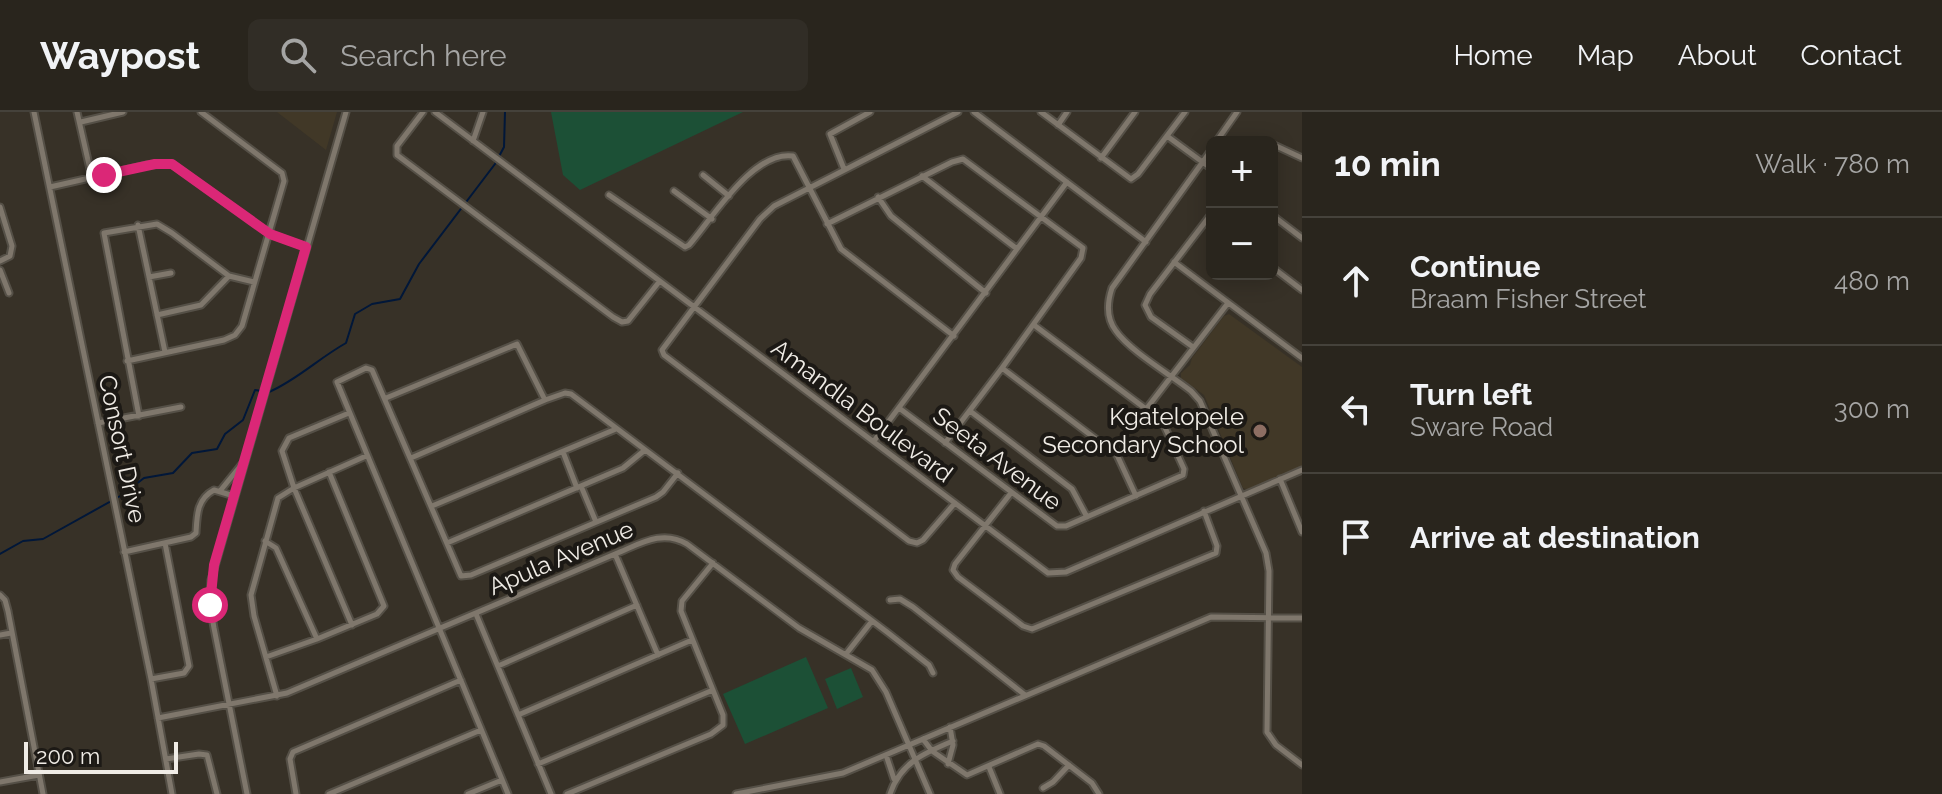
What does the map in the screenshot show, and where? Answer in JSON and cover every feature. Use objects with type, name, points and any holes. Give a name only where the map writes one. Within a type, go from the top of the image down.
[{"type":"street","name":"Consort Drive","points":[[34,112],[172,794]]},
{"type":"street","points":[[77,112],[92,178]]},
{"type":"street","points":[[81,122],[123,112]]},
{"type":"street","points":[[127,361],[229,339],[240,330],[270,234],[284,181],[282,173],[201,112]]},
{"type":"street","points":[[247,794],[214,628],[210,592],[214,565],[346,112]]},
{"type":"street","points":[[423,112],[397,146],[396,154],[622,322],[628,321],[659,282]]},
{"type":"street","name":"Amandla Boulevard","points":[[435,112],[1040,568],[1057,574],[1302,470]]},
{"type":"street","points":[[473,141],[483,112]]},
{"type":"street","points":[[844,169],[830,134],[870,112]]},
{"type":"street","points":[[955,503],[923,540],[917,543],[909,541],[664,355],[662,350],[760,219],[774,206],[958,112]]},
{"type":"street","points":[[974,112],[1146,242]]},
{"type":"street","points":[[1041,112],[1127,178],[1133,178],[1185,112]]},
{"type":"street","points":[[1058,125],[1067,112]]},
{"type":"street","points":[[1101,158],[1135,112]]},
{"type":"street","points":[[1220,136],[1237,112]]},
{"type":"street","points":[[1167,136],[1206,164]]},
{"type":"street","points":[[1278,147],[1302,158]]},
{"type":"street","points":[[609,195],[625,209],[635,212],[685,247],[748,174],[787,155],[796,159],[841,249],[954,336]]},
{"type":"street","points":[[1206,158],[1112,288],[1107,307],[1115,331],[1200,401],[1268,557],[1267,732],[1276,745],[1302,765]]},
{"type":"street","points":[[827,224],[963,159],[1081,246],[1081,258],[945,443]]},
{"type":"street","points":[[50,187],[155,164],[172,164],[270,234],[306,247]]},
{"type":"street","points":[[703,175],[729,196]]},
{"type":"street","points":[[922,176],[1017,249]]},
{"type":"street","points":[[874,441],[1067,182]]},
{"type":"street","points":[[674,191],[712,219]]},
{"type":"street","points":[[878,197],[891,216],[986,293]]},
{"type":"street","points":[[0,207],[12,250],[9,257],[0,261]]},
{"type":"street","points":[[1278,220],[1302,238]]},
{"type":"street","points":[[139,416],[104,233],[149,223],[163,227],[229,276],[254,282]]},
{"type":"street","points":[[1193,347],[1151,317],[1145,309],[1146,300],[1206,223]]},
{"type":"street","points":[[138,225],[165,352]]},
{"type":"street","points":[[1174,262],[1302,358]]},
{"type":"street","points":[[0,270],[9,293]]},
{"type":"street","points":[[1278,272],[1302,290]]},
{"type":"street","points":[[149,277],[171,273]]},
{"type":"street","points":[[157,315],[201,305],[229,276]]},
{"type":"street","points":[[1147,408],[1228,303]]},
{"type":"street","name":"Seeta Avenue","points":[[899,408],[1057,526],[1066,526],[1179,477],[1184,471],[1166,426],[1147,408],[1034,325]]},
{"type":"street","points":[[386,398],[517,344],[545,400]]},
{"type":"street","points":[[508,794],[337,385],[339,379],[366,368],[372,370],[461,576],[471,575],[659,495],[678,473]]},
{"type":"street","points":[[1002,368],[1117,455],[1136,496]]},
{"type":"street","points":[[411,458],[545,400],[571,394],[872,621],[929,665],[933,673]]},
{"type":"street","points":[[98,423],[181,407]]},
{"type":"street","points":[[970,411],[1072,489],[1087,517]]},
{"type":"street","points":[[349,413],[286,441],[282,451],[294,488],[352,625]]},
{"type":"street","points":[[432,506],[617,429]]},
{"type":"street","points":[[447,543],[631,464],[645,450]]},
{"type":"street","points":[[563,452],[596,522]]},
{"type":"street","points":[[277,696],[251,595],[278,498],[366,456]]},
{"type":"street","points":[[220,491],[245,461]]},
{"type":"street","points":[[266,657],[352,625],[380,612],[384,603],[329,472]]},
{"type":"street","points":[[1280,479],[1302,532]]},
{"type":"street","points":[[124,552],[194,536],[202,498],[214,490],[234,496]]},
{"type":"street","points":[[1011,493],[955,564],[954,572],[1023,626],[1032,629],[1216,553],[1217,546],[1204,511]]},
{"type":"street","name":"Apula Avenue","points":[[158,718],[277,696],[615,554],[652,539],[669,537],[687,544],[799,628],[846,654],[877,676],[930,794]]},
{"type":"street","points":[[265,541],[274,545],[279,552],[317,639]]},
{"type":"street","points":[[151,679],[184,673],[189,666],[165,543]]},
{"type":"street","points":[[615,554],[658,655]]},
{"type":"street","points":[[567,794],[718,730],[723,725],[681,607],[685,597],[713,563]]},
{"type":"street","points":[[0,595],[6,604],[43,794]]},
{"type":"street","points":[[890,600],[900,599],[913,607],[1025,696]]},
{"type":"street","points":[[498,666],[637,605]]},
{"type":"street","points":[[476,614],[551,794]]},
{"type":"street","points":[[736,794],[835,775],[1211,617],[1302,618]]},
{"type":"street","points":[[846,654],[872,621]]},
{"type":"street","points":[[0,635],[11,633]]},
{"type":"street","points":[[518,715],[692,640]]},
{"type":"street","points":[[296,794],[290,759],[293,752],[461,680]]},
{"type":"street","points":[[538,764],[713,690]]},
{"type":"street","points":[[948,764],[953,741],[950,727]]},
{"type":"street","points":[[329,794],[481,730]]},
{"type":"street","points":[[923,739],[931,750],[964,774],[972,774],[1038,744],[1095,786],[1099,794]]},
{"type":"street","points":[[890,794],[894,779],[915,758],[953,741]]},
{"type":"street","points":[[166,759],[207,755],[217,794]]},
{"type":"street","points":[[886,755],[894,779]]},
{"type":"street","points":[[1043,788],[1069,765]]},
{"type":"street","points":[[989,767],[1000,794]]},
{"type":"street","points":[[0,782],[39,775]]},
{"type":"street","points":[[468,794],[502,780]]},
{"type":"shaded area","points":[[277,112],[337,112],[326,150]]},
{"type":"shaded area","name":"Kgatelopele Secondary School","points":[[1229,314],[1302,367],[1302,467],[1248,490],[1243,488],[1204,395],[1181,378],[1181,373],[1190,365],[1192,358],[1224,316]]},
{"type":"green space","points":[[551,112],[743,112],[580,190],[563,175]]},
{"type":"green space","points":[[806,657],[828,708],[745,744],[723,694]]},
{"type":"green space","points":[[851,668],[863,697],[837,709],[825,679]]},
{"type":"waterway","points":[[269,392],[346,343],[355,314],[372,304],[400,299],[419,264],[495,164],[504,147],[505,112]]},
{"type":"waterway","points":[[0,554],[23,541],[43,539],[122,495],[144,478],[173,473],[192,453],[217,449],[225,434],[243,420],[255,390],[262,391]]},
{"type":"place","name":"Kgatelopele Secondary School","points":[[1260,431]]},
{"type":"route","points":[[104,175],[164,162],[172,164],[270,234],[306,247],[214,565],[210,605]]}]
